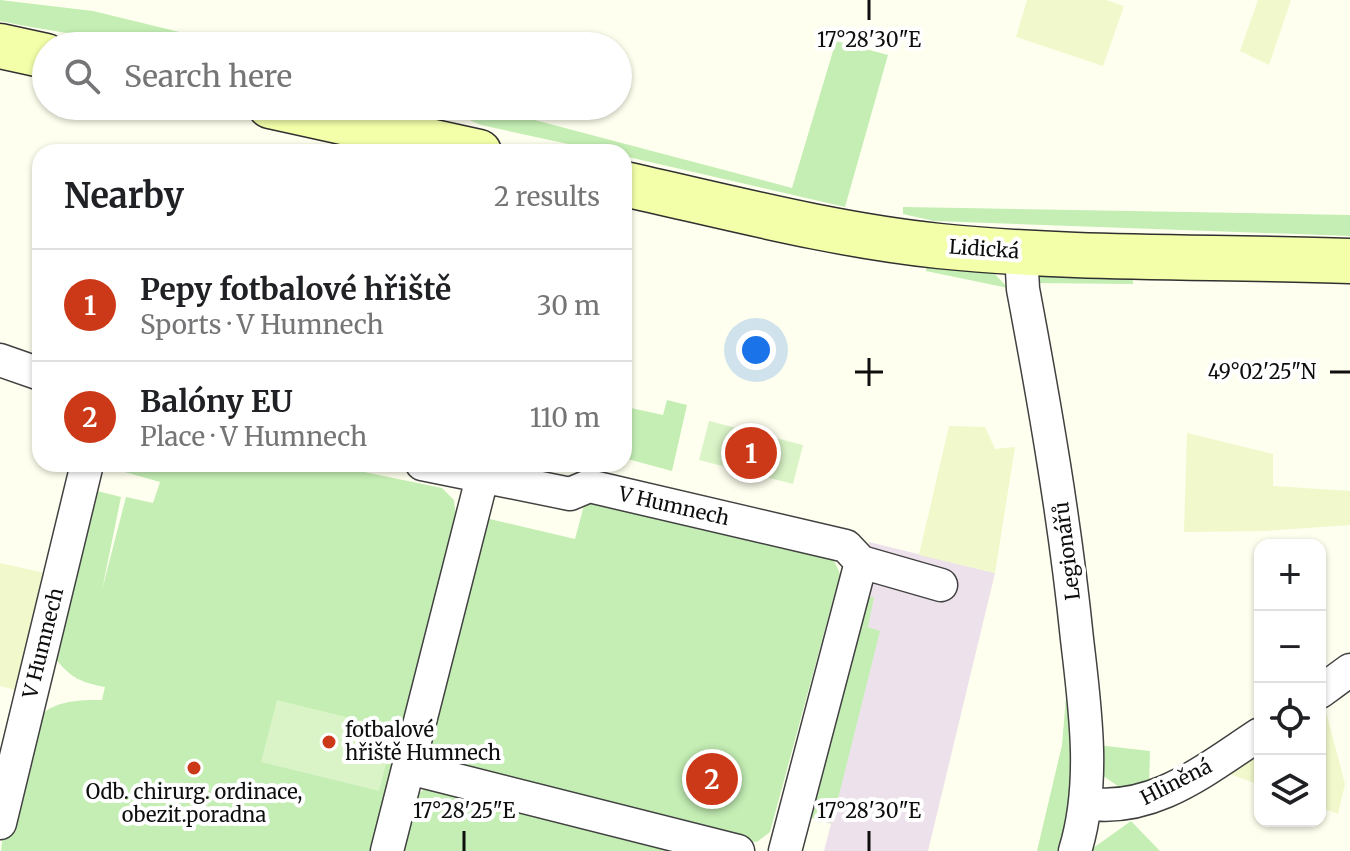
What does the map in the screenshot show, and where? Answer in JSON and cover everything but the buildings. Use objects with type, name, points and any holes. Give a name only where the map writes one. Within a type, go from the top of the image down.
[{"type":"main road","points":[[0,46],[32,53]]},
{"type":"main road","points":[[334,120],[443,144]]},
{"type":"main road","name":"Lidická","points":[[632,186],[900,241],[1021,252],[1350,261]]},
{"type":"street","name":"Legionářů","points":[[1021,252],[1023,289],[1065,528],[1081,677],[1085,803],[1075,851]]},
{"type":"street","points":[[0,360],[32,371]]},
{"type":"street","name":"V Humnech","points":[[0,823],[85,472]]},
{"type":"street","name":"V Humnech","points":[[456,472],[570,494],[589,486],[604,489],[846,546],[861,562],[941,585]]},
{"type":"street","points":[[387,851],[482,478]]},
{"type":"street","points":[[785,851],[861,562]]},
{"type":"street","points":[[1326,688],[1350,670]]},
{"type":"street","name":"Hliněná","points":[[1085,803],[1118,807],[1142,803],[1199,773],[1254,738]]},
{"type":"street","points":[[409,768],[738,851]]},
{"type":"shaded area","points":[[869,542],[995,573],[928,851],[824,851],[831,824],[802,815]]},
{"type":"green space","points":[[0,0],[93,11],[179,32],[59,32],[0,21]]},
{"type":"green space","points":[[1027,0],[1106,0],[1124,6],[1103,66],[1016,37]]},
{"type":"green space","points":[[1258,0],[1291,0],[1269,65],[1240,51]]},
{"type":"green space","points":[[836,41],[888,55],[845,207],[632,158],[632,146],[792,188]]},
{"type":"green space","points":[[470,120],[534,120],[625,144],[568,144]]},
{"type":"green space","points":[[903,207],[1350,215],[1350,236],[934,221],[903,214]]},
{"type":"green space","points":[[926,265],[991,270],[1008,288],[926,271]]},
{"type":"green space","points":[[1133,272],[1133,284],[1036,283],[1042,273]]},
{"type":"green space","points":[[667,400],[687,405],[672,471],[632,460],[632,408],[663,415]]},
{"type":"green space","points":[[709,421],[803,445],[793,484],[699,460]]},
{"type":"green space","points":[[949,426],[985,427],[995,449],[1015,447],[995,573],[919,555]]},
{"type":"green space","points":[[1187,433],[1273,454],[1273,486],[1350,491],[1350,525],[1184,532]]},
{"type":"green space","points":[[125,472],[364,472],[442,488],[454,500],[456,517],[372,851],[1,851],[26,744],[38,718],[61,704],[102,700],[105,687],[78,679],[56,659],[93,490],[121,497],[102,590],[126,497],[153,503],[160,482]]},
{"type":"green space","points":[[587,494],[833,558],[840,574],[770,832],[757,842],[734,840],[429,762],[422,742],[481,517],[575,539]]},
{"type":"green space","points":[[0,563],[45,573],[16,690],[0,686]]},
{"type":"green space","points":[[864,597],[874,597],[868,627],[880,631],[832,823],[802,815]]},
{"type":"green space","points":[[1067,685],[1076,765],[1063,851],[1037,851],[1062,745]]},
{"type":"green space","name":"fotbalové hřiště Humnech","points":[[277,700],[395,729],[379,791],[261,762]]},
{"type":"green space","points":[[1326,712],[1345,784],[1338,814],[1326,809]]},
{"type":"green space","points":[[1097,745],[1150,751],[1149,787],[1125,791],[1102,775]]},
{"type":"green space","points":[[1254,756],[1254,783],[1230,774]]},
{"type":"green space","points":[[426,788],[701,851],[397,851],[415,796]]},
{"type":"green space","points":[[1131,821],[1160,851],[1089,851]]},
{"type":"place","name":"Pepy fotbalové hřiště","points":[[751,453]]},
{"type":"place","name":"fotbalové hřiště Humnech","points":[[329,742]]},
{"type":"place","name":"Odb. chirurg. ordinace, obezit.poradna","points":[[194,768]]},
{"type":"place","name":"Balóny EU","points":[[712,779]]}]
